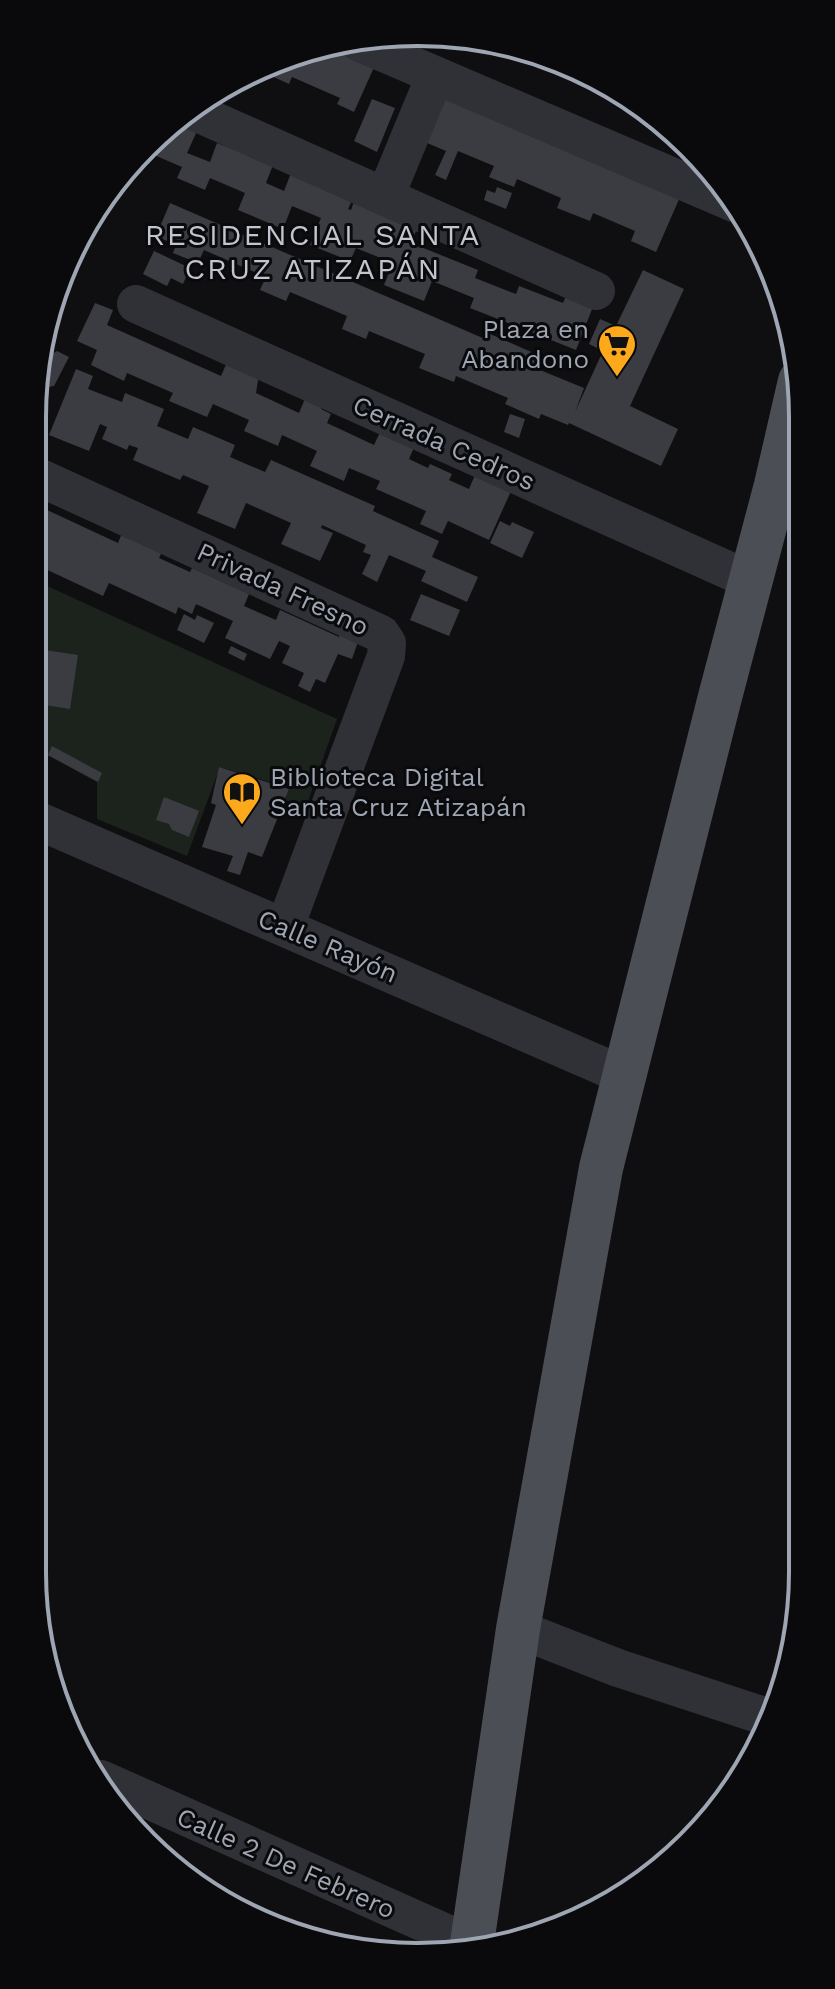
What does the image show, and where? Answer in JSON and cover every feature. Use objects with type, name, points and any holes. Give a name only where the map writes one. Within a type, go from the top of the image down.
[{"type":"main road","points":[[472,1939],[518,1629],[601,1168],[752,581],[788,488]]},
{"type":"street","points":[[373,49],[715,195]]},
{"type":"street","points":[[385,197],[435,76]]},
{"type":"street","points":[[202,115],[596,291]]},
{"type":"street","name":"Cerrada Cedros","points":[[136,304],[752,581]]},
{"type":"street","name":"Privada Fresno","points":[[46,480],[381,634],[387,643],[386,656],[285,927]]},
{"type":"street","name":"Calle Rayón","points":[[46,824],[623,1075]]},
{"type":"street","points":[[518,1629],[618,1668],[761,1715]]},
{"type":"street","name":"Calle 2 De Febrero","points":[[114,1785],[457,1941]]},
{"type":"shaded area","points":[[46,585],[337,719],[306,807],[285,801],[289,788],[220,767],[187,856],[97,819],[97,782],[46,755]]},
{"type":"building","points":[[347,53],[375,65],[354,112],[337,104],[340,98],[292,77],[289,84],[271,76]]},
{"type":"building","points":[[440,94],[680,197],[656,252],[631,241],[635,231],[593,213],[590,221],[557,208],[561,198],[517,179],[514,187],[489,177],[494,166],[458,151],[446,180],[435,175],[446,151],[420,140]]},
{"type":"building","points":[[372,99],[395,108],[377,152],[354,141]]},
{"type":"building","points":[[186,127],[197,131],[187,153],[210,162],[217,143],[273,165],[266,183],[284,191],[293,168],[355,194],[348,209],[351,210],[356,196],[420,221],[411,243],[478,270],[475,278],[516,294],[519,286],[563,303],[569,289],[596,299],[576,350],[470,308],[474,298],[432,281],[424,301],[384,285],[393,263],[356,248],[350,261],[310,245],[321,218],[292,206],[283,229],[238,210],[245,193],[210,178],[205,190],[177,178],[182,167],[155,155]]},
{"type":"building","points":[[497,187],[512,193],[506,209],[484,200],[487,190],[495,193]]},
{"type":"building","points":[[170,203],[485,339],[488,333],[545,358],[540,370],[584,388],[575,412],[603,351],[589,344],[600,319],[616,326],[643,270],[684,289],[630,406],[678,429],[661,466],[569,423],[541,414],[539,419],[505,404],[508,398],[456,376],[454,382],[419,368],[425,354],[369,331],[366,339],[342,329],[347,316],[290,292],[286,301],[260,290],[266,277],[204,250],[198,263],[173,253],[176,245],[156,236]]},
{"type":"building","points":[[154,251],[190,268],[183,284],[171,278],[167,286],[143,274]]},
{"type":"building","points":[[95,303],[113,310],[107,325],[221,376],[228,360],[259,374],[256,393],[299,413],[309,389],[326,397],[321,409],[331,414],[327,423],[374,445],[381,430],[415,445],[409,459],[452,474],[449,480],[469,489],[475,475],[511,491],[489,540],[448,521],[442,534],[420,524],[426,511],[376,489],[380,481],[349,468],[344,481],[310,466],[317,451],[282,435],[278,446],[244,431],[249,420],[213,404],[207,417],[169,401],[173,393],[127,373],[124,381],[91,365],[97,350],[77,341]]},
{"type":"building","points":[[57,351],[69,357],[54,386],[47,387],[49,369],[51,354]]},
{"type":"building","points":[[76,369],[93,376],[88,389],[122,402],[125,393],[164,409],[157,426],[188,439],[193,427],[235,445],[230,457],[265,472],[271,460],[375,506],[373,511],[439,541],[432,557],[478,577],[467,602],[421,581],[426,571],[389,555],[377,582],[362,574],[371,555],[363,552],[366,545],[322,525],[321,528],[333,533],[320,561],[281,544],[291,523],[246,503],[235,529],[197,513],[209,486],[183,475],[180,480],[133,460],[138,448],[129,445],[127,450],[102,439],[107,427],[100,424],[89,451],[49,435]]},
{"type":"building","points":[[510,414],[525,419],[519,438],[504,432]]},
{"type":"building","points":[[46,510],[118,543],[122,533],[162,552],[159,558],[190,572],[192,568],[249,594],[244,606],[276,620],[280,610],[339,637],[343,629],[360,636],[352,659],[338,654],[325,683],[316,679],[310,692],[298,686],[304,673],[282,663],[290,646],[279,641],[270,659],[225,638],[233,621],[196,604],[192,614],[178,607],[176,614],[109,583],[103,596],[46,569]]},
{"type":"building","points":[[500,521],[510,526],[512,522],[534,532],[522,558],[490,543]]},
{"type":"building","points":[[421,594],[460,610],[449,636],[410,620]]},
{"type":"building","points":[[184,614],[195,620],[197,615],[214,623],[204,643],[177,630]]},
{"type":"building","points":[[231,646],[247,654],[244,661],[228,653]]},
{"type":"building","points":[[46,650],[78,655],[70,709],[46,705]]},
{"type":"building","points":[[52,746],[102,773],[98,782],[48,755]]},
{"type":"building","name":"Biblioteca Digital Santa Cruz Atizapán","points":[[219,767],[289,789],[262,857],[248,852],[240,875],[227,871],[233,856],[202,847],[216,805],[211,803]]},
{"type":"building","points":[[164,797],[199,811],[189,837],[156,820]]},
{"type":"place","name":"Plaza en Abandono","points":[[617,378]]},
{"type":"place","name":"Biblioteca Digital Santa Cruz Atizapán","points":[[242,826]]},
{"type":"district","name":"RESIDENCIAL SANTA CRUZ ATIZAPÁN","points":[[313,251]]}]
